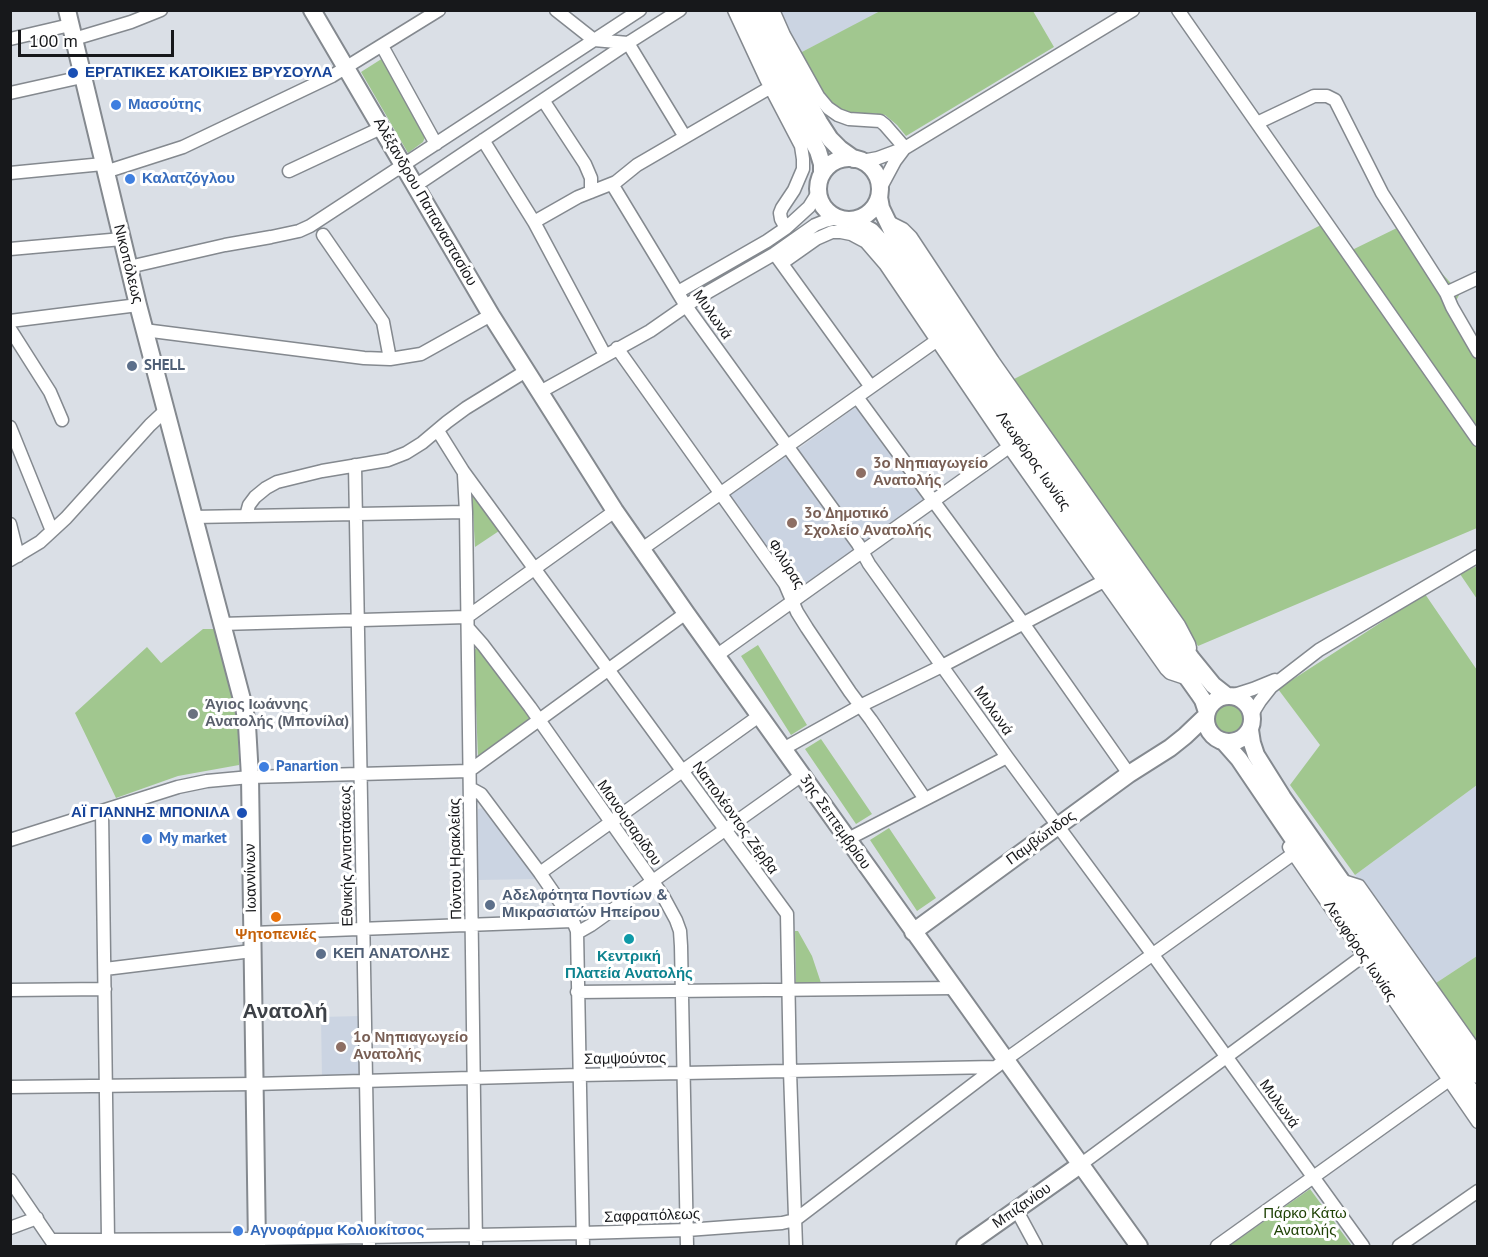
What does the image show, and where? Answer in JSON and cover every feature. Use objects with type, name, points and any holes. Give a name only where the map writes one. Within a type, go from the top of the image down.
[{"type":"street","points":[[10,39],[70,25],[131,22],[161,10]]},
{"type":"street","name":"Αλέξανδρου Παπαναστασίου","points":[[312,10],[491,315],[540,392]]},
{"type":"street","points":[[10,173],[104,168],[183,147],[332,76],[439,10]]},
{"type":"street","points":[[556,10],[594,40],[628,43]]},
{"type":"street","points":[[129,267],[299,231],[310,226],[640,10]]},
{"type":"street","points":[[415,186],[680,10]]},
{"type":"street","points":[[734,10],[801,146],[803,169],[780,213],[786,228]]},
{"type":"street","points":[[678,292],[786,228],[808,207],[819,191],[822,164],[818,151],[781,82],[747,10]]},
{"type":"street","name":"Λεωφόρος Ιωνίας","points":[[763,10],[794,77],[830,139],[840,149],[875,172],[879,180],[881,208],[894,235],[1123,565],[1191,658],[1213,685],[1229,696]]},
{"type":"street","points":[[773,10],[784,35],[818,96],[828,108],[849,119],[880,121],[905,148]]},
{"type":"street","points":[[822,174],[828,167],[844,159],[878,158],[905,148],[1133,10]]},
{"type":"street","points":[[1178,10],[1478,440]]},
{"type":"street","name":"Νικοπόλεως","points":[[70,25],[144,330],[193,517]]},
{"type":"street","points":[[628,43],[685,137]]},
{"type":"street","points":[[382,46],[436,144]]},
{"type":"street","points":[[10,93],[82,77]]},
{"type":"street","points":[[534,222],[573,199],[620,180],[637,165],[771,87]]},
{"type":"street","points":[[1257,123],[1318,95],[1335,100],[1382,193],[1446,293],[1478,352]]},
{"type":"street","points":[[543,100],[585,164],[591,178],[591,192]]},
{"type":"street","points":[[289,171],[381,128]]},
{"type":"street","points":[[483,140],[534,222],[605,355]]},
{"type":"street","points":[[778,259],[815,225],[825,221],[860,218],[868,214],[875,206],[895,161],[905,148]]},
{"type":"street","name":"Μυλωνά","points":[[612,184],[686,306],[788,446],[1006,757],[1153,955],[1363,1246]]},
{"type":"street","name":"Λεωφόρος Ιωνίας","points":[[819,191],[820,200],[830,214],[871,231],[883,244],[1018,440],[1203,700],[1206,714]]},
{"type":"street","points":[[540,392],[650,331],[686,306],[825,234],[841,232],[851,234],[866,242],[885,264],[1009,447],[1166,669],[1170,673],[1188,679]]},
{"type":"street","points":[[323,235],[383,321],[390,358]]},
{"type":"street","points":[[10,249],[122,239]]},
{"type":"street","points":[[778,259],[871,387]]},
{"type":"street","points":[[1446,293],[1478,278]]},
{"type":"street","points":[[10,321],[138,305]]},
{"type":"street","points":[[144,330],[364,358],[390,358],[421,354],[491,315]]},
{"type":"street","points":[[10,328],[50,392],[62,420]]},
{"type":"street","points":[[642,549],[936,341]]},
{"type":"street","name":"Φιλύρας","points":[[617,348],[785,584],[807,628],[925,798]]},
{"type":"street","points":[[246,516],[255,496],[277,482],[308,474],[388,460],[414,449],[466,408],[526,371]]},
{"type":"street","name":"3ης Σεπτεμβρίου","points":[[540,392],[615,511],[954,988],[1001,1064],[1080,1165],[1139,1246]]},
{"type":"street","points":[[857,397],[1023,623],[1129,774]]},
{"type":"street","points":[[10,524],[14,558],[52,531],[165,411]]},
{"type":"street","points":[[10,428],[52,531]]},
{"type":"street","name":"Ναπολέοντος Ζέρβα","points":[[438,431],[463,471],[787,914],[796,1246]]},
{"type":"street","points":[[716,656],[1009,447]]},
{"type":"street","name":"Εθνικής Αντιστάσεως","points":[[355,465],[369,1242]]},
{"type":"street","name":"Πόντου Ηρακλείας","points":[[463,471],[466,512],[476,1241]]},
{"type":"street","points":[[221,624],[358,621],[467,623],[535,569],[615,511]]},
{"type":"street","points":[[193,517],[466,512]]},
{"type":"street","name":"Ιωαννίνων","points":[[193,517],[244,707],[249,747],[257,1243]]},
{"type":"street","points":[[1285,676],[1214,701],[1206,714],[1208,728],[1219,740],[1231,742],[1239,740],[1245,736],[1260,701],[1285,676],[1319,650],[1478,556]]},
{"type":"street","points":[[783,749],[860,706],[1104,581]]},
{"type":"street","points":[[10,840],[187,785],[207,781],[250,777],[470,771],[686,614]]},
{"type":"street","name":"Μανουσαρίδου","points":[[467,623],[539,720],[652,882],[672,912],[680,931],[687,1246]]},
{"type":"street","points":[[1229,696],[1245,701],[1249,707],[1251,722]]},
{"type":"street","name":"Παμβώτιδος","points":[[913,932],[1129,774],[1170,748],[1206,714]]},
{"type":"street","points":[[540,873],[759,716]]},
{"type":"street","name":"Λεωφόρος Ιωνίας","points":[[1251,722],[1252,742],[1262,765],[1478,1076]]},
{"type":"street","name":"Λεωφόρος Ιωνίας","points":[[1219,740],[1232,749],[1478,1101]]},
{"type":"street","name":"Παμβώτιδος","points":[[1170,748],[1188,742],[1219,740]]},
{"type":"street","points":[[848,839],[1006,757]]},
{"type":"street","points":[[252,933],[472,925],[585,929],[802,775]]},
{"type":"street","name":"Λεωφόρος Ιωνίας","points":[[1251,776],[1255,797],[1478,1122]]},
{"type":"street","points":[[470,788],[481,794],[540,873],[575,927],[583,1246]]},
{"type":"street","points":[[102,812],[108,1239]]},
{"type":"street","name":"Σαφραπόλεως","points":[[54,1243],[108,1239],[185,1243],[476,1241],[582,1233],[687,1230],[795,1220],[1001,1064],[1293,854]]},
{"type":"street","name":"Λεωφόρος Ιωνίας","points":[[1340,880],[1359,886],[1478,1054]]},
{"type":"street","points":[[105,969],[252,951]]},
{"type":"street","points":[[1080,1165],[1363,956]]},
{"type":"street","points":[[578,992],[954,988]]},
{"type":"street","points":[[10,990],[105,989]]},
{"type":"street","name":"Σαμψούντος","points":[[10,1087],[254,1084],[1001,1064]]},
{"type":"street","points":[[1217,1246],[1449,1080]]},
{"type":"street","name":"Μπιζανίου","points":[[965,1246],[1080,1165]]},
{"type":"street","points":[[10,1180],[54,1243]]},
{"type":"street","points":[[1398,1246],[1478,1191]]},
{"type":"street","points":[[1016,1209],[1036,1246]]},
{"type":"street","points":[[10,1228],[38,1218]]},
{"type":"shaded area","points":[[779,11],[882,11],[800,53]]},
{"type":"shaded area","name":"3ο Νηπιαγωγείο Ανατολής","points":[[857,406],[925,498],[864,541],[798,449]]},
{"type":"shaded area","name":"3ο Δημοτικό Σχολείο Ανατολής","points":[[787,456],[854,549],[796,590],[729,496]]},
{"type":"shaded area","points":[[1477,785],[1477,956],[1433,985],[1355,875]]},
{"type":"shaded area","points":[[482,808],[536,875],[536,879],[478,880],[478,809]]},
{"type":"shaded area","name":"1ο Νηπιαγωγείο Ανατολής","points":[[361,1016],[361,1077],[322,1078],[321,1017]]},
{"type":"green space","points":[[882,10],[1033,11],[1054,47],[906,136],[885,115],[846,113],[831,104],[800,53]]},
{"type":"green space","points":[[383,58],[426,135],[423,142],[408,153],[361,72]]},
{"type":"green space","points":[[1329,221],[1350,251],[1403,225],[1460,293],[1456,301],[1457,308],[1477,341],[1477,528],[1198,646],[1012,380]]},
{"type":"green space","points":[[472,495],[476,495],[502,529],[475,547]]},
{"type":"green space","points":[[1477,566],[1477,599],[1460,574]]},
{"type":"green space","points":[[1425,594],[1477,670],[1477,785],[1355,875],[1290,785],[1320,745],[1278,689]]},
{"type":"green space","points":[[203,629],[214,629],[238,720],[239,765],[178,776],[116,798],[75,713],[147,647],[161,663]]},
{"type":"green space","points":[[478,645],[532,722],[478,759],[474,651]]},
{"type":"green space","points":[[758,645],[807,725],[791,735],[741,656]]},
{"type":"green space","points":[[1229,705],[1239,709],[1243,719],[1239,729],[1229,733],[1219,729],[1215,719],[1219,709]]},
{"type":"green space","points":[[821,739],[872,814],[856,824],[805,749]]},
{"type":"green space","points":[[889,828],[936,898],[917,911],[870,840]]},
{"type":"green space","points":[[795,931],[798,931],[812,956],[821,983],[796,983]]},
{"type":"green space","points":[[1477,956],[1477,1048],[1433,985]]},
{"type":"green space","name":"Πάρκο Κάτω Ανατολής","points":[[1310,1189],[1352,1246],[1229,1246]]},
{"type":"place","name":"ΕΡΓΑΤΙΚΕΣ ΚΑΤΟΙΚΙΕΣ ΒΡΥΣΟΥΛΑ","points":[[73,73]]},
{"type":"place","name":"Μασούτης","points":[[116,105]]},
{"type":"place","name":"Καλατζόγλου","points":[[130,179]]},
{"type":"place","name":"SHELL","points":[[132,366]]},
{"type":"place","name":"3ο Νηπιαγωγείο Ανατολής","points":[[861,473]]},
{"type":"place","name":"3ο Δημοτικό Σχολείο Ανατολής","points":[[792,523]]},
{"type":"place","name":"Άγιος Ιωάννης Ανατολής (Μπονίλα)","points":[[193,714]]},
{"type":"place","name":"Panartion","points":[[264,767]]},
{"type":"place","name":"ΑΪ ΓΙΑΝΝΗΣ ΜΠΟΝΙΛΑ","points":[[242,813]]},
{"type":"place","name":"My market","points":[[147,839]]},
{"type":"place","name":"Αδελφότητα Ποντίων & Μικρασιατών Ηπείρου","points":[[490,905]]},
{"type":"place","name":"Ψητοπενιές","points":[[276,917]]},
{"type":"place","name":"Κεντρική Πλατεία Ανατολής","points":[[629,939]]},
{"type":"place","name":"ΚΕΠ ΑΝΑΤΟΛΗΣ","points":[[321,954]]},
{"type":"place","name":"1ο Νηπιαγωγείο Ανατολής","points":[[341,1047]]},
{"type":"place","name":"Αγνοφάρμα Κολιοκίτσος","points":[[238,1231]]},
{"type":"district","name":"Ανατολή","points":[[285,1012]]}]
